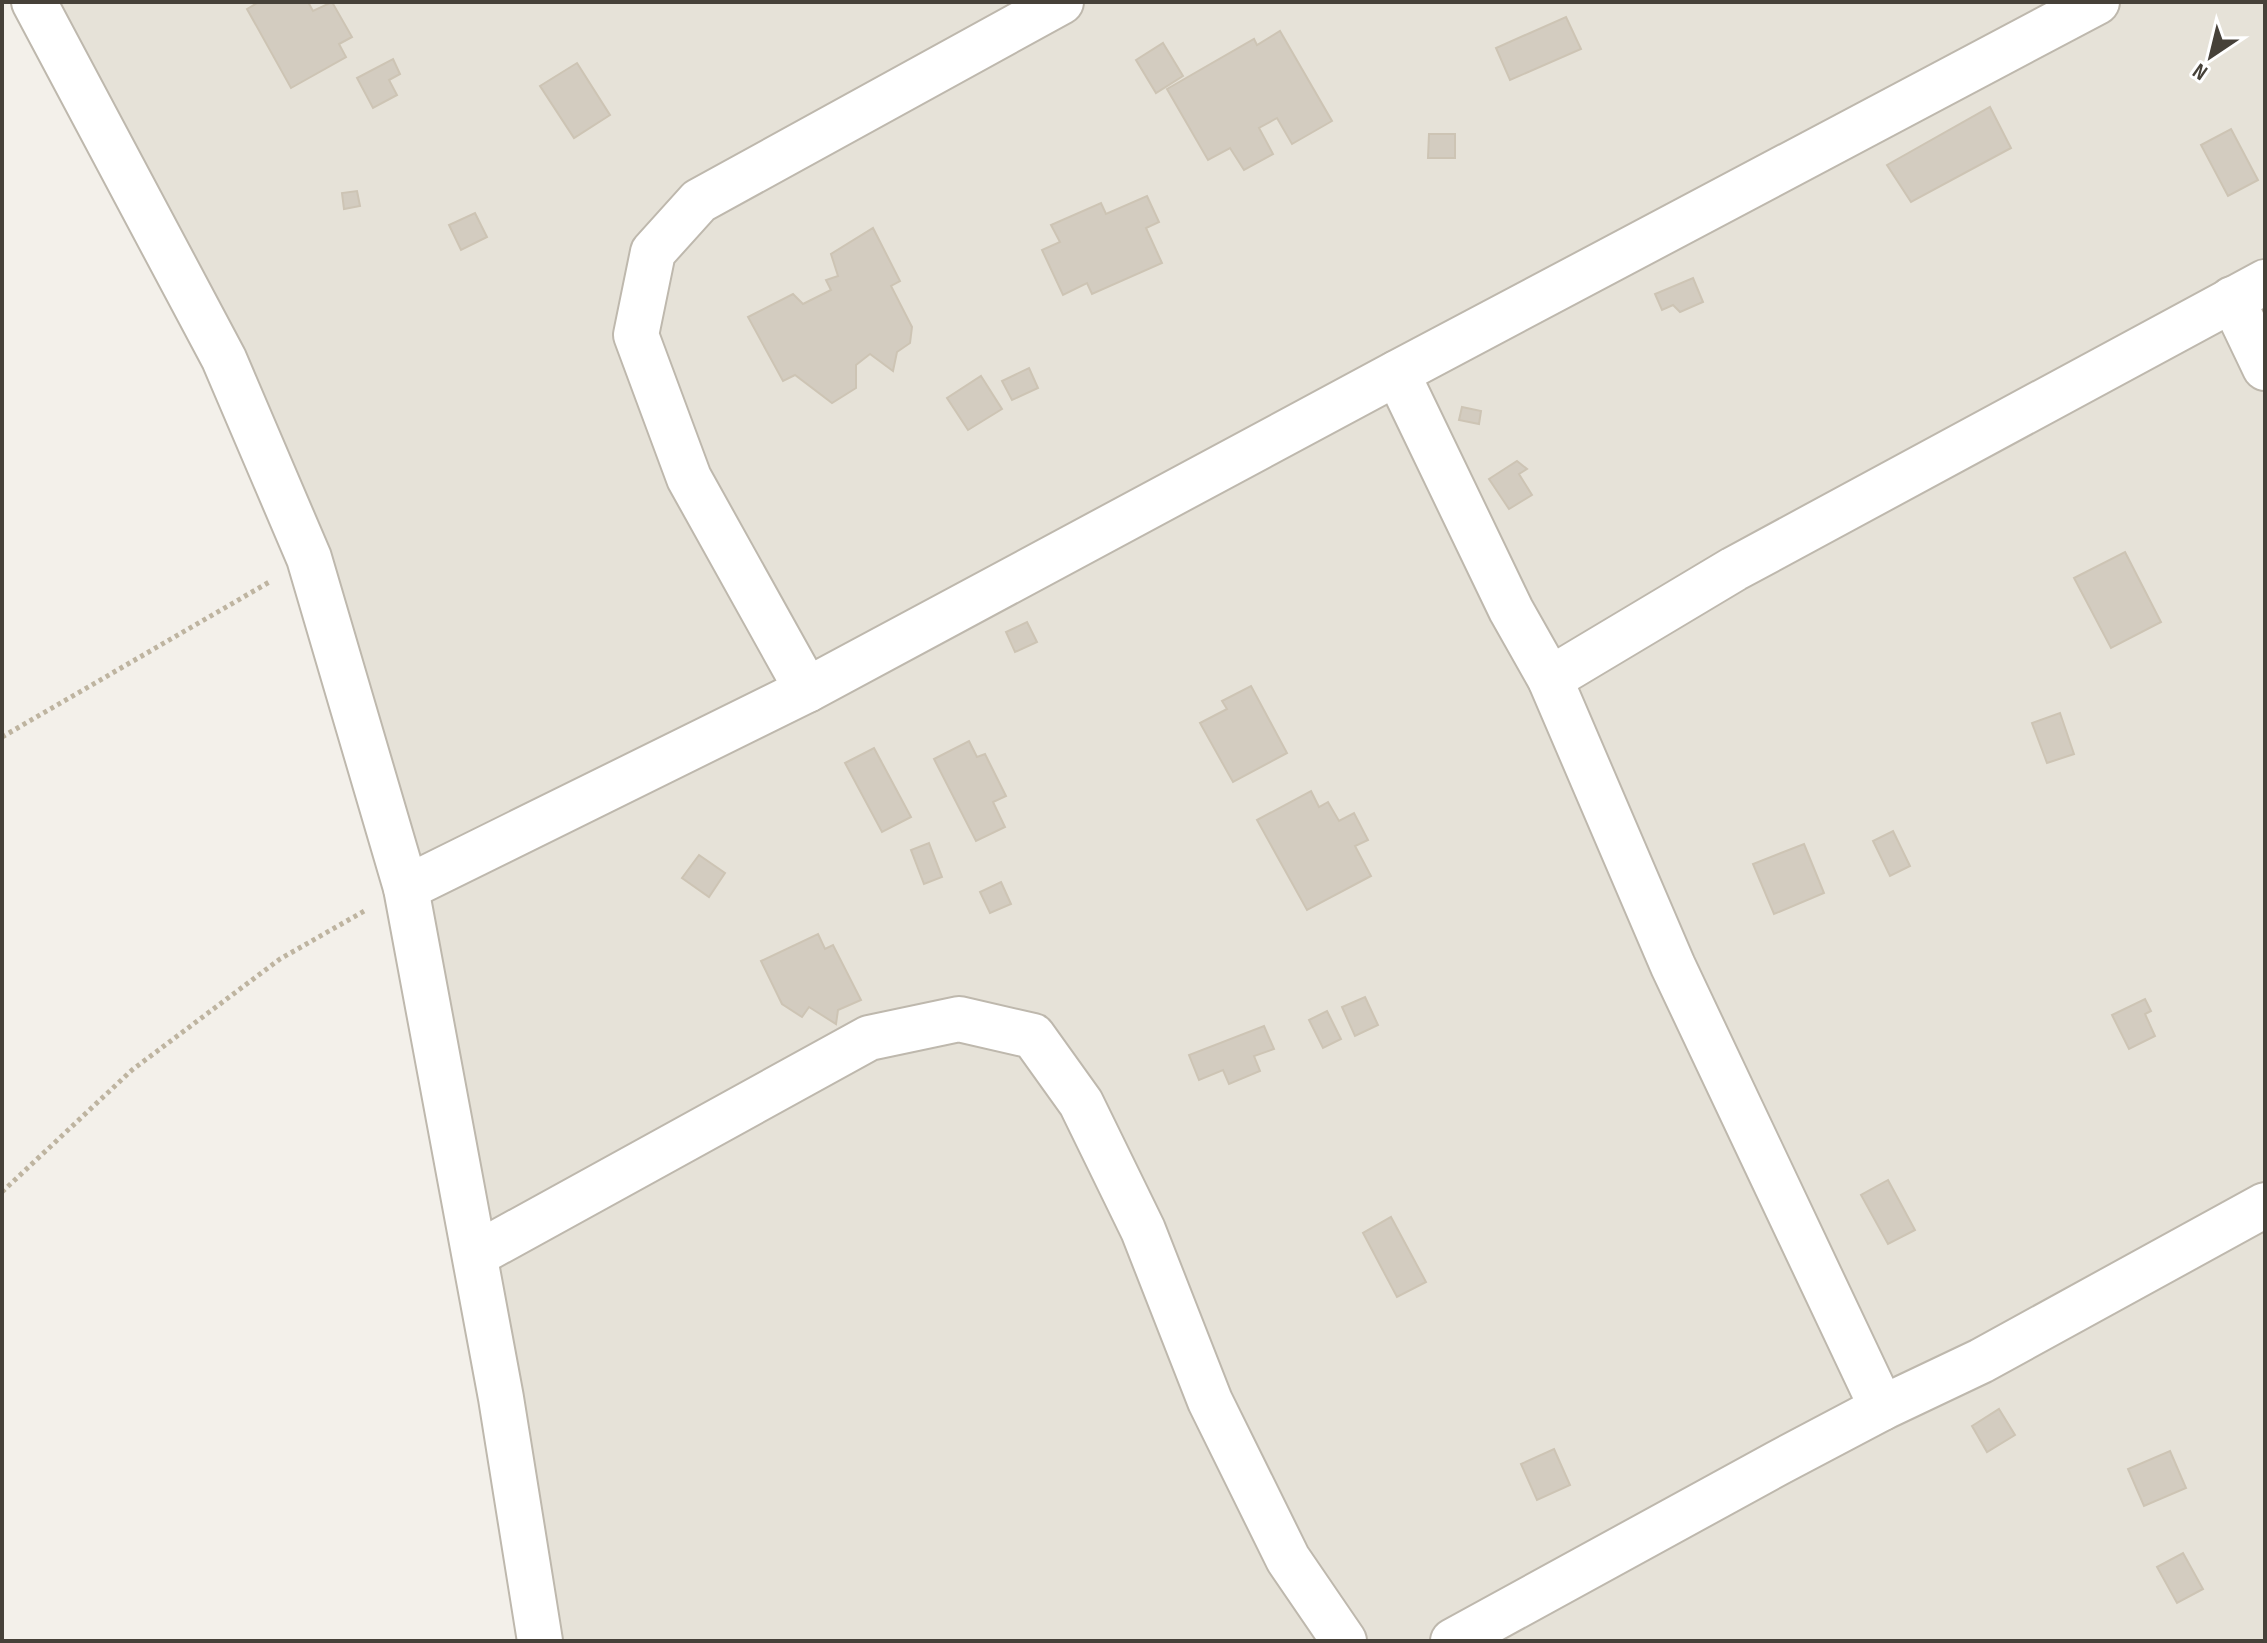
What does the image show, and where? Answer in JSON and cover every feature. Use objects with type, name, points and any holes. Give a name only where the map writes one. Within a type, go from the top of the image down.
[{"type":"street","points":[[34,2],[224,359],[309,558],[406,888],[475,1255],[540,1641]]},
{"type":"street","points":[[807,690],[689,478],[636,335],[653,252],[699,201],[1061,2]]},
{"type":"street","points":[[406,888],[807,690],[2097,2]]},
{"type":"street","points":[[1550,679],[1734,569],[2248,290],[2265,368]]},
{"type":"street","points":[[1397,373],[1511,610],[1550,679],[1673,966],[1882,1408]]},
{"type":"street","points":[[475,1255],[869,1038],[959,1019],[1033,1036],[1081,1103],[1143,1230],[1210,1401],[1288,1559],[1344,1641]]},
{"type":"street","points":[[1453,1641],[1882,1408],[1981,1361],[2265,1205]]},
{"type":"path","points":[[2,737],[309,558]]},
{"type":"path","points":[[2,1192],[132,1070],[230,996],[280,959],[406,888]]},
{"type":"shaded area","points":[[34,2],[2265,2],[2265,1641],[540,1641],[501,1398],[309,558]]},
{"type":"building","points":[[259,2],[308,2],[313,11],[332,2],[352,37],[339,44],[346,57],[291,88],[247,9]]},
{"type":"building","points":[[1566,17],[1581,49],[1510,80],[1496,48]]},
{"type":"building","points":[[1280,31],[1332,121],[1292,144],[1277,118],[1259,128],[1273,154],[1244,170],[1230,148],[1208,160],[1167,89],[1254,39],[1257,45]]},
{"type":"building","points":[[1163,43],[1183,76],[1156,93],[1136,60]]},
{"type":"building","points":[[393,59],[400,74],[389,80],[397,95],[373,108],[357,78]]},
{"type":"building","points":[[577,63],[610,115],[574,138],[540,86]]},
{"type":"building","points":[[1990,107],[2011,148],[1911,202],[1887,165]]},
{"type":"building","points":[[2231,129],[2258,180],[2228,196],[2201,145]]},
{"type":"building","points":[[1429,134],[1455,134],[1455,158],[1428,158]]},
{"type":"building","points":[[357,191],[360,206],[344,209],[342,193]]},
{"type":"building","points":[[1147,196],[1159,222],[1146,228],[1162,263],[1092,294],[1087,283],[1063,295],[1042,250],[1060,242],[1051,225],[1101,203],[1106,214]]},
{"type":"building","points":[[475,213],[487,237],[461,250],[449,225]]},
{"type":"building","points":[[873,228],[900,281],[891,286],[912,327],[910,343],[897,352],[893,371],[870,354],[856,365],[856,388],[832,403],[795,375],[783,381],[748,317],[793,294],[803,304],[831,290],[826,280],[838,276],[831,254]]},
{"type":"building","points":[[1693,278],[1703,302],[1680,312],[1673,305],[1662,310],[1655,294]]},
{"type":"building","points":[[1029,368],[1038,388],[1012,400],[1002,381]]},
{"type":"building","points":[[981,376],[1002,409],[968,430],[947,398]]},
{"type":"building","points":[[1462,407],[1481,411],[1479,424],[1459,420]]},
{"type":"building","points":[[1517,461],[1527,469],[1519,474],[1532,495],[1509,509],[1489,479]]},
{"type":"building","points":[[2125,552],[2161,622],[2111,648],[2074,578]]},
{"type":"building","points":[[1027,622],[1037,642],[1015,652],[1006,632]]},
{"type":"building","points":[[1251,686],[1287,753],[1233,782],[1200,723],[1227,709],[1222,701]]},
{"type":"building","points":[[2060,713],[2074,754],[2047,763],[2032,723]]},
{"type":"building","points":[[969,741],[977,757],[985,754],[1006,796],[993,802],[1005,827],[976,841],[934,759]]},
{"type":"building","points":[[874,748],[911,817],[882,832],[845,763]]},
{"type":"building","points":[[1311,791],[1319,807],[1328,802],[1339,821],[1354,813],[1368,840],[1355,846],[1371,876],[1307,910],[1257,820]]},
{"type":"building","points":[[1893,831],[1910,866],[1890,876],[1873,841]]},
{"type":"building","points":[[929,843],[942,877],[924,884],[911,850]]},
{"type":"building","points":[[1804,844],[1824,893],[1774,914],[1753,864]]},
{"type":"building","points":[[699,855],[725,873],[709,897],[682,878]]},
{"type":"building","points":[[1001,882],[1011,904],[990,913],[980,892]]},
{"type":"building","points":[[818,934],[825,949],[833,945],[861,1000],[838,1010],[836,1024],[809,1007],[802,1017],[782,1004],[761,961]]},
{"type":"building","points":[[1365,997],[1378,1025],[1355,1036],[1342,1007]]},
{"type":"building","points":[[2145,999],[2151,1011],[2145,1014],[2155,1036],[2129,1049],[2112,1015]]},
{"type":"building","points":[[1327,1011],[1341,1039],[1323,1048],[1309,1020]]},
{"type":"building","points":[[1264,1026],[1274,1049],[1254,1056],[1260,1071],[1229,1084],[1223,1070],[1199,1080],[1189,1055]]},
{"type":"building","points":[[1888,1180],[1915,1230],[1888,1244],[1861,1195]]},
{"type":"building","points":[[1391,1217],[1426,1282],[1397,1297],[1363,1233]]},
{"type":"building","points":[[1999,1409],[2015,1435],[1987,1452],[1972,1426]]},
{"type":"building","points":[[1554,1449],[1570,1485],[1537,1500],[1521,1464]]},
{"type":"building","points":[[2170,1451],[2186,1488],[2144,1506],[2128,1469]]},
{"type":"building","points":[[2183,1553],[2203,1589],[2177,1603],[2157,1567]]}]
